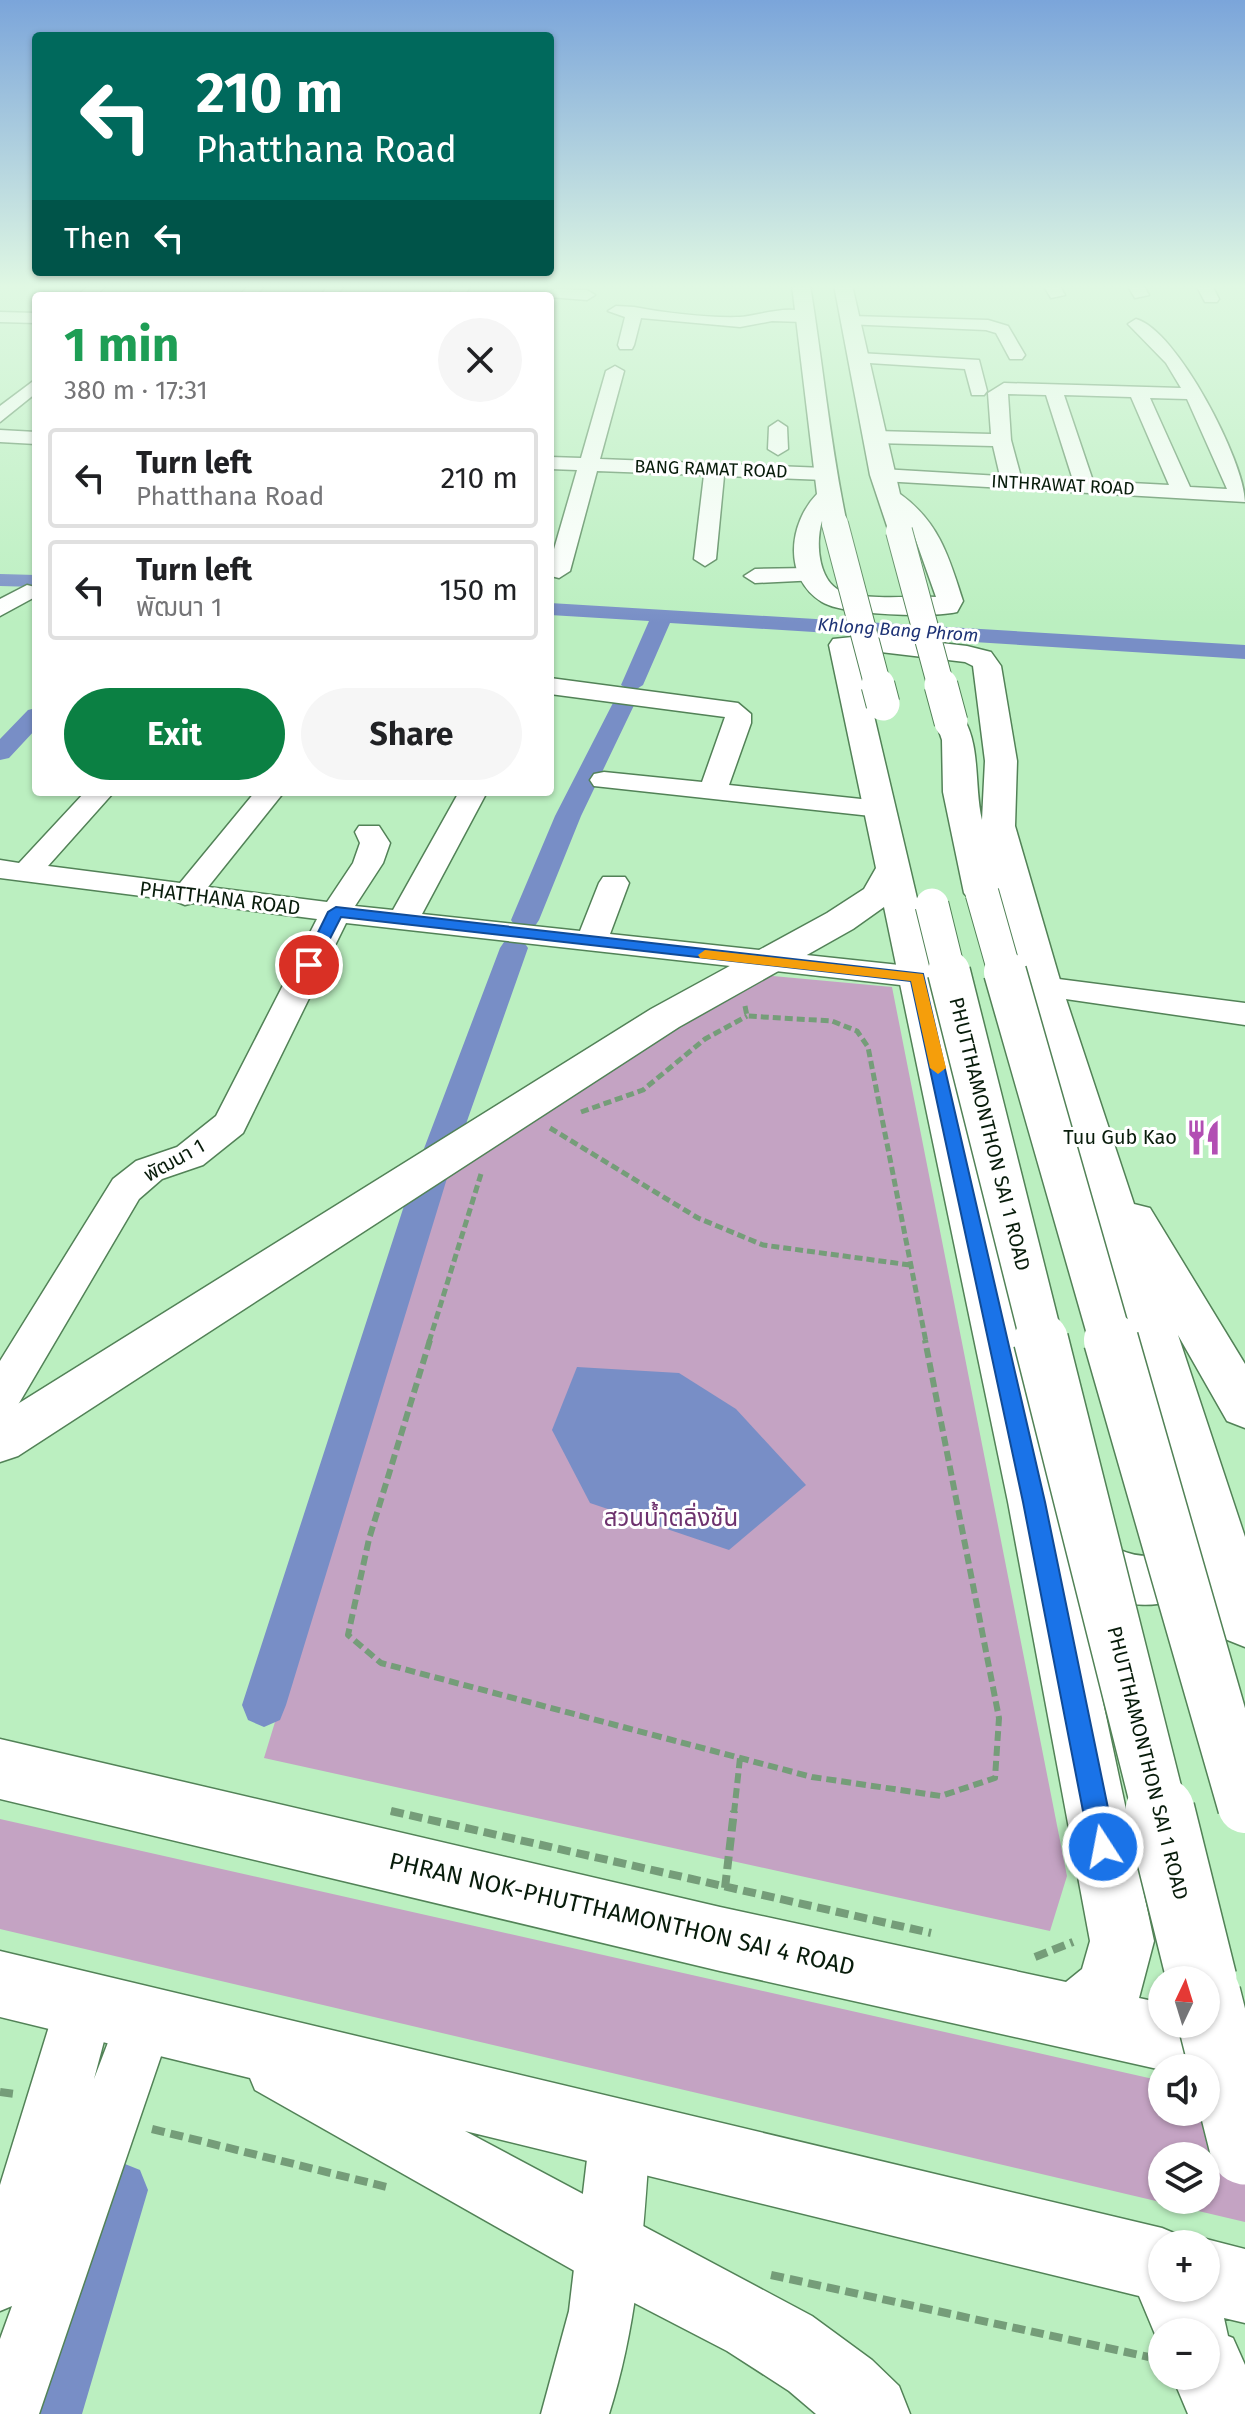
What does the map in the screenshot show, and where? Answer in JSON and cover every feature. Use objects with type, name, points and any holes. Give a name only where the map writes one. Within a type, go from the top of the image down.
[{"type":"main road","name":"PHUTTHAMONTHON SAI 1 ROAD","points":[[819,398],[827,484],[835,524],[883,704],[889,821],[932,905],[1198,1966]]},
{"type":"main road","points":[[867,398],[886,486],[954,731],[998,826],[1043,987],[1245,1621]]},
{"type":"main road","points":[[827,484],[810,524],[810,575],[828,596],[842,601],[947,606],[950,601],[928,533],[886,486]]},
{"type":"main road","points":[[998,826],[1001,761],[987,666],[981,658],[872,643],[843,645],[889,821],[918,977],[1034,1502],[1122,1941],[1110,1989],[1076,2016]]},
{"type":"main road","points":[[954,731],[959,792],[982,893],[1245,1806]]},
{"type":"main road","points":[[0,1441],[347,1221],[533,1122],[752,968],[840,921],[878,895],[889,821]]},
{"type":"main road","points":[[1096,1156],[1245,1407]]},
{"type":"main road","points":[[1034,1502],[1071,1552],[1104,1575],[1159,1584],[1187,1575],[1209,1561],[1218,1529]]},
{"type":"main road","name":"PHRAN NOK-PHUTTHAMONTHON SAI 4 ROAD","points":[[0,1769],[723,1913],[1076,2016],[1245,2055]]},
{"type":"main road","points":[[0,1984],[1148,2262]]},
{"type":"main road","points":[[228,2038],[609,2250],[757,2323],[850,2390],[871,2414]]},
{"type":"main road","points":[[1217,2038],[1245,2150]]},
{"type":"main road","points":[[1220,2280],[1245,2286]]},
{"type":"main road","points":[[1217,2390],[1227,2414]]},
{"type":"street","points":[[0,416],[21,398]]},
{"type":"street","points":[[559,571],[608,398]]},
{"type":"street","points":[[997,398],[1001,440],[1010,474]]},
{"type":"street","points":[[1056,398],[1082,478]]},
{"type":"street","points":[[1140,398],[1182,492]]},
{"type":"street","points":[[1196,398],[1243,496]]},
{"type":"street","points":[[778,427],[778,449]]},
{"type":"street","points":[[0,436],[32,438]]},
{"type":"street","points":[[875,437],[1001,440]]},
{"type":"street","points":[[748,471],[751,454],[778,449],[823,451]]},
{"type":"street","name":"BANG RAMAT ROAD","points":[[554,463],[748,471],[827,484]]},
{"type":"street","points":[[705,559],[715,470]]},
{"type":"street","name":"INTHRAWAT ROAD","points":[[886,486],[1010,474],[1082,478],[1182,492],[1243,496]]},
{"type":"street","points":[[755,576],[810,575]]},
{"type":"street","points":[[0,609],[27,592]]},
{"type":"street","points":[[554,686],[673,688],[738,714],[738,723],[712,793]]},
{"type":"street","points":[[604,780],[712,793],[889,821]]},
{"type":"street","points":[[13,871],[96,796]]},
{"type":"street","points":[[185,896],[267,796]]},
{"type":"street","points":[[403,921],[471,796]]},
{"type":"street","name":"พัฒนา 1","points":[[0,1398],[126,1189],[149,1170],[190,1156],[230,1124],[336,912],[368,863],[375,843],[369,832]]},
{"type":"street","name":"PHATTHANA ROAD","points":[[13,871],[185,896],[591,942],[752,968],[918,977]]},
{"type":"street","points":[[591,942],[614,883]]},
{"type":"street","points":[[1043,987],[1245,1014]]},
{"type":"street","points":[[0,2279],[57,2106],[115,2012]]},
{"type":"street","points":[[1,2414],[13,2396],[115,2012]]},
{"type":"street","points":[[575,2414],[592,2369],[609,2250],[620,2134]]},
{"type":"path","points":[[747,1016],[752,968]]},
{"type":"path","points":[[484,1162],[369,1539],[348,1635],[381,1663],[812,1777],[941,1796],[995,1778],[999,1718],[868,1047],[857,1031],[832,1021],[747,1016],[705,1039],[643,1090],[574,1115]]},
{"type":"path","points":[[533,1122],[560,1120]]},
{"type":"path","points":[[533,1122],[698,1218],[763,1245],[910,1265]]},
{"type":"path","points":[[723,1913],[740,1758]]},
{"type":"path","points":[[386,1809],[723,1913],[935,1934]]},
{"type":"path","points":[[1024,1954],[1039,1958],[1077,1940]]},
{"type":"green space","name":"สวนน้ำตลิ่งชัน","points":[[751,974],[892,987],[1067,1876],[1050,1931],[264,1758],[449,1153]]},
{"type":"green space","points":[[0,1819],[1148,2078],[1148,2126],[1220,2126],[1220,2108],[1245,2100],[1245,2222],[1211,2214],[1220,2214],[1220,2142],[1148,2142],[1148,2199],[0,1929]]},
{"type":"water","points":[[577,1367],[679,1373],[736,1409],[806,1485],[729,1550],[590,1503],[552,1430]]},
{"type":"waterway","name":"Khlong Bang Phrom","points":[[0,580],[32,581]]},
{"type":"waterway","name":"Khlong Bang Phrom","points":[[554,609],[1245,652]]},
{"type":"waterway","points":[[632,685],[662,616]]},
{"type":"waterway","points":[[525,920],[568,816],[626,699]]},
{"type":"waterway","points":[[0,753],[32,719]]},
{"type":"waterway","points":[[264,1705],[431,1175],[514,948]]},
{"type":"waterway","points":[[52,2414],[120,2190]]},
{"type":"slow traffic","points":[[705,955],[918,977],[938,1068]]},
{"type":"place","name":"Tuu Gub Kao","points":[[1203,1137]]},
{"type":"route","points":[[309,965],[336,912],[918,977],[1034,1502],[1103,1847]]}]
